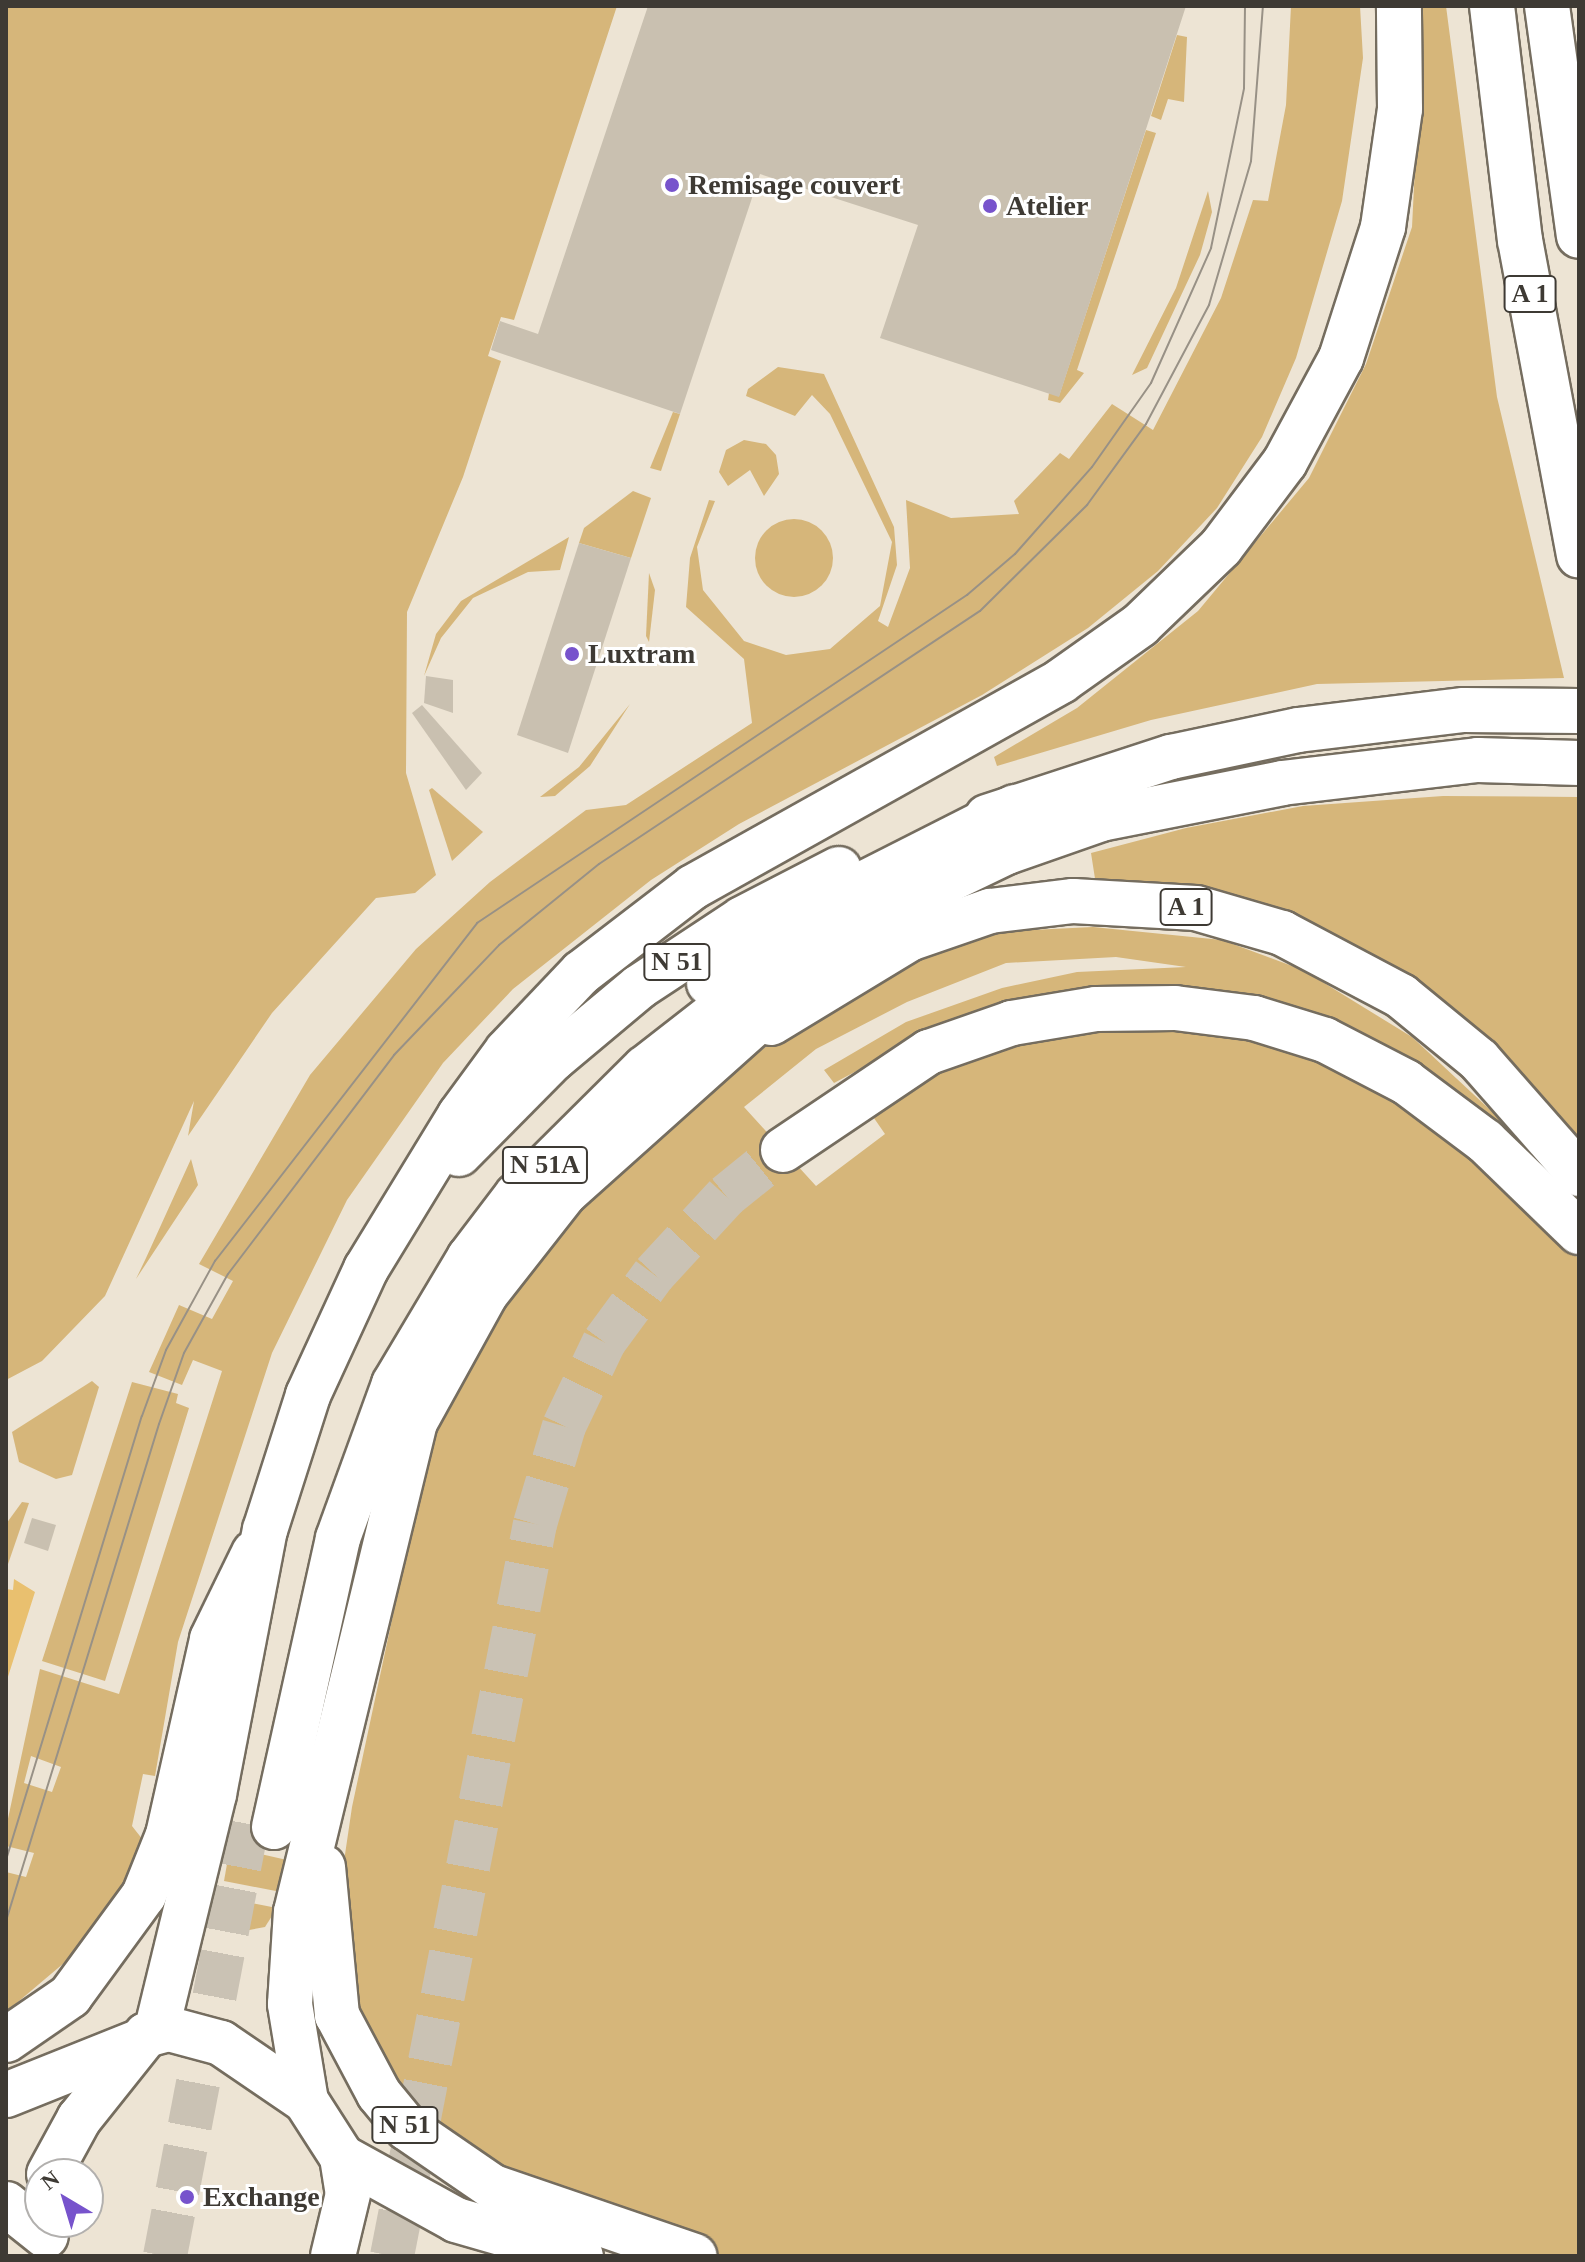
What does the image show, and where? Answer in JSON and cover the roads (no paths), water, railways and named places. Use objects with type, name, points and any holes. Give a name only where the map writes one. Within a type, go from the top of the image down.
[{"type":"main road","name":"N 51","points":[[55,2158],[147,2035],[208,1823],[265,1530],[308,1395],[366,1269],[507,1051],[581,973],[693,887],[1061,681],[1140,625],[1221,547],[1285,462],[1341,358],[1383,227],[1400,109],[1399,6]]},
{"type":"main road","points":[[1547,6],[1579,236]]},
{"type":"main road","name":"A 1","points":[[1492,14],[1520,240],[1579,556]]},
{"type":"main road","points":[[1015,807],[1171,757],[1298,730],[1464,710],[1579,711]]},
{"type":"main road","points":[[1166,807],[1282,783],[1478,760],[1579,763]]},
{"type":"main road","name":"N 51","points":[[402,1215],[553,1059],[639,987],[742,919],[824,874],[1015,807]]},
{"type":"main road","name":"N 51A","points":[[1015,807],[855,888],[701,989],[551,1117],[445,1243],[405,1306],[339,1440],[286,1633],[261,1824],[334,1553],[365,1451],[430,1321],[517,1195],[645,1068],[717,1012],[851,927],[1007,852],[1101,819],[1166,807]]},
{"type":"main road","name":"N 51","points":[[306,2101],[289,1961],[388,1514],[415,1422],[446,1359],[565,1193],[771,1005],[926,909],[1166,807]]},
{"type":"main road","name":"A 1","points":[[733,1042],[909,939],[990,911],[1073,901],[1196,908],[1282,933],[1401,996],[1479,1060],[1579,1174]]},
{"type":"main road","points":[[783,1150],[929,1052],[1012,1023],[1096,1009],[1175,1008],[1254,1018],[1325,1040],[1406,1082],[1485,1141],[1579,1232]]},
{"type":"main road","points":[[6,2040],[80,1986],[144,1895],[168,1835],[212,1639],[265,1530]]},
{"type":"main road","name":"N 51","points":[[321,1824],[337,2015],[373,2084],[407,2128],[493,2187],[695,2256]]},
{"type":"main road","name":"N 51","points":[[147,2035],[221,2043],[306,2101],[342,2157],[348,2194],[333,2256]]},
{"type":"main road","points":[[6,2095],[147,2035]]},
{"type":"main road","points":[[342,2157],[456,2220],[581,2256]]},
{"type":"main road","points":[[6,2204],[24,2219]]},
{"type":"tunnel","points":[[392,2256],[535,1524],[564,1426],[604,1342],[654,1274],[726,1196],[783,1150]]},
{"type":"tunnel","points":[[165,2256],[248,1820]]},
{"type":"tram line","points":[[6,1860],[142,1416],[166,1350],[215,1261],[477,923],[967,595],[1015,554],[1092,467],[1151,383],[1211,248],[1244,88],[1245,6]]},
{"type":"tram line","points":[[6,1921],[159,1424],[184,1353],[228,1274],[394,1055],[499,945],[599,864],[980,611],[1087,505],[1146,424],[1209,305],[1251,161],[1263,6]]},
{"type":"place","name":"Remisage couvert","points":[[672,185]]},
{"type":"place","name":"Atelier","points":[[990,206]]},
{"type":"place","name":"Luxtram","points":[[572,654]]},
{"type":"place","name":"Exchange","points":[[187,2197]]}]
